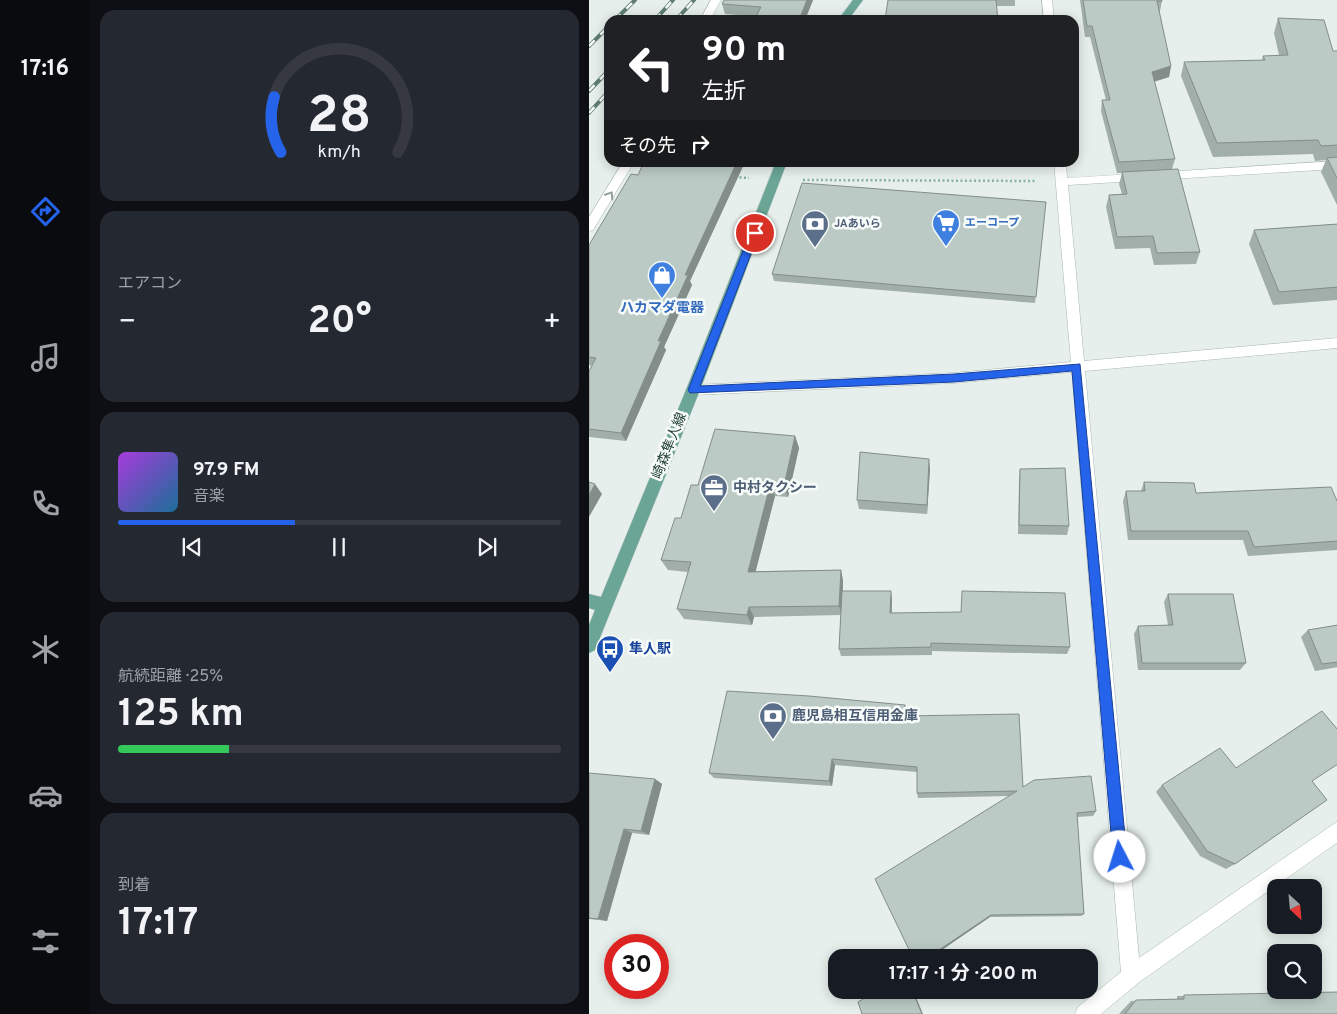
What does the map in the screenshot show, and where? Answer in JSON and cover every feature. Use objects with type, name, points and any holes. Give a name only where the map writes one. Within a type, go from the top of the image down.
[{"type":"main road","points":[[847,15],[858,0]]},
{"type":"main road","name":"崎森隼人線","points":[[589,645],[597,603],[693,390],[780,167]]},
{"type":"street","points":[[708,15],[716,0]]},
{"type":"street","points":[[1047,0],[1048,15]]},
{"type":"street","points":[[1061,182],[1337,165]]},
{"type":"street","points":[[589,227],[626,167]]},
{"type":"street","points":[[1060,167],[1131,976]]},
{"type":"street","points":[[693,390],[954,378],[1337,344]]},
{"type":"street","points":[[1085,1014],[1131,976],[1337,830]]},
{"type":"path","points":[[728,177],[775,180],[1061,182]]},
{"type":"building","points":[[724,0],[807,0],[801,15],[757,15],[761,7],[722,4]]},
{"type":"building","points":[[888,0],[996,0],[998,15],[886,15]]},
{"type":"building","points":[[1083,0],[1162,0],[1157,1],[1171,66],[1152,72],[1175,159],[1119,162],[1102,100],[1110,100],[1092,26],[1087,26]]},
{"type":"building","points":[[1278,18],[1324,20],[1333,51],[1338,51],[1338,145],[1321,146],[1318,140],[1217,143],[1184,62],[1265,60],[1263,56],[1288,55]]},
{"type":"building","points":[[1338,157],[1338,180],[1327,158]]},
{"type":"building","points":[[642,167],[735,167],[685,275],[688,275],[658,341],[661,341],[621,433],[589,429],[589,371],[596,358],[589,357],[589,245],[631,174],[638,175]]},
{"type":"building","points":[[1178,169],[1200,252],[1157,253],[1153,236],[1117,237],[1109,195],[1127,194],[1122,172]]},
{"type":"building","points":[[802,183],[1046,202],[1036,297],[772,274]]},
{"type":"building","points":[[1338,224],[1338,287],[1279,292],[1254,230]]},
{"type":"building","points":[[715,429],[795,436],[784,486],[770,485],[748,572],[841,570],[839,606],[749,607],[747,615],[677,609],[691,562],[661,560],[675,518],[681,518],[691,485],[698,485]]},
{"type":"building","points":[[860,452],[929,459],[927,505],[857,500]]},
{"type":"building","points":[[1065,468],[1069,526],[1019,525],[1020,469]]},
{"type":"building","points":[[589,482],[595,484],[589,495]]},
{"type":"building","points":[[1144,482],[1194,483],[1196,493],[1331,487],[1338,503],[1338,541],[1254,547],[1248,531],[1131,531],[1126,491],[1145,491]]},
{"type":"building","points":[[842,591],[891,591],[890,613],[961,612],[962,591],[1065,593],[1070,647],[931,643],[931,647],[839,649]]},
{"type":"building","points":[[1168,594],[1233,594],[1246,663],[1142,663],[1138,626],[1173,625]]},
{"type":"building","points":[[1338,625],[1338,662],[1322,664],[1308,630]]},
{"type":"building","points":[[727,691],[905,705],[904,716],[1019,714],[1023,787],[1034,780],[1091,776],[1096,811],[1077,813],[1084,914],[991,915],[940,949],[909,949],[875,879],[1017,791],[917,793],[917,767],[832,759],[829,781],[709,773]]},
{"type":"building","points":[[1322,711],[1338,730],[1338,764],[1312,781],[1327,800],[1235,864],[1207,851],[1162,785],[1220,748],[1236,768]]},
{"type":"building","points":[[589,773],[655,779],[641,831],[624,829],[598,919],[589,918]]},
{"type":"building","points":[[1322,992],[1338,992],[1338,1014],[1125,1014],[1136,1000],[1184,999],[1184,995],[1267,993],[1267,999],[1322,999]]},
{"type":"building","points":[[863,999],[916,999],[922,1014],[862,1014],[858,1002]]},
{"type":"railway","points":[[620,15],[635,0]]},
{"type":"railway","points":[[660,15],[673,0]]},
{"type":"railway","points":[[680,15],[694,0]]},
{"type":"railway","points":[[589,46],[604,31]]},
{"type":"railway","points":[[589,91],[604,75]]},
{"type":"railway","points":[[589,113],[604,96]]},
{"type":"place","name":"エーコープ","points":[[946,247]]},
{"type":"place","name":"JAあいら","points":[[815,248]]},
{"type":"place","name":"ハカマダ電器","points":[[662,299]]},
{"type":"place","name":"中村タクシー","points":[[714,512]]},
{"type":"place","name":"隼人駅","points":[[610,673]]},
{"type":"place","name":"鹿児島相互信用金庫","points":[[773,740]]},
{"type":"route","points":[[755,233],[693,390],[954,378],[1077,367],[1120,857]]}]
